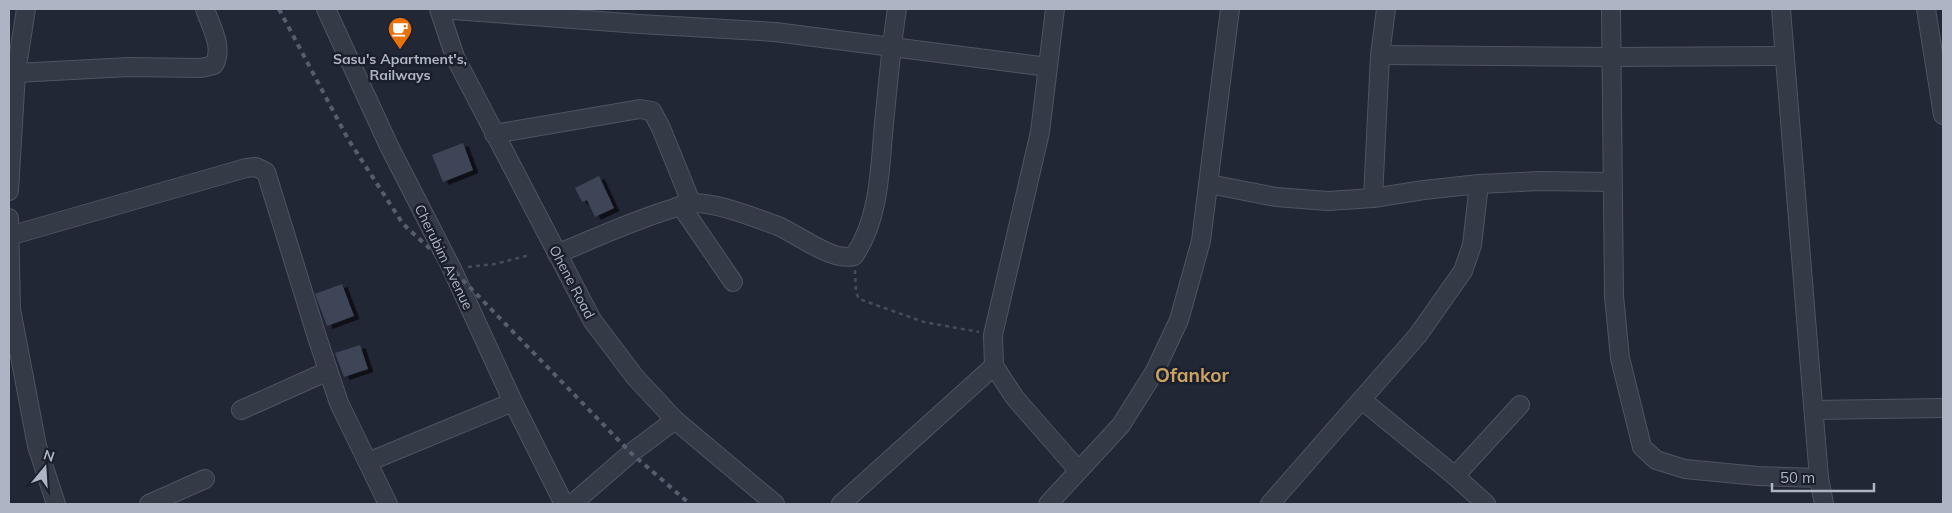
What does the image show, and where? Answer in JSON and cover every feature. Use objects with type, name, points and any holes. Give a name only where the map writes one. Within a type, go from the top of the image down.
[{"type":"street","points":[[9,191],[16,73],[26,9]]},
{"type":"street","points":[[16,73],[129,67],[201,68],[214,65],[219,49],[205,9]]},
{"type":"street","name":"Cherubim Avenue","points":[[326,9],[389,146],[452,269],[513,402],[564,504]]},
{"type":"street","points":[[439,9],[774,32],[1048,67]]},
{"type":"street","name":"Ohene Road","points":[[439,9],[455,57],[592,320],[635,377],[675,420],[775,504]]},
{"type":"street","points":[[557,254],[646,216],[686,204],[705,204],[738,212],[779,227],[834,255],[847,258],[854,256],[867,231],[879,176],[891,47],[897,9]]},
{"type":"street","points":[[1055,9],[1040,132],[993,335],[994,366],[1015,398],[1078,470]]},
{"type":"street","points":[[1048,504],[1121,425],[1155,371],[1179,320],[1201,241],[1230,9]]},
{"type":"street","points":[[1373,198],[1380,55],[1386,9]]},
{"type":"street","points":[[1611,9],[1614,296],[1620,358],[1642,447],[1656,460],[1685,469],[1758,476],[1820,478]]},
{"type":"street","points":[[1781,9],[1814,410],[1824,504]]},
{"type":"street","points":[[1926,9],[1943,115]]},
{"type":"street","points":[[1380,55],[1785,56]]},
{"type":"street","points":[[494,134],[640,109],[652,111],[660,128],[686,204],[733,282]]},
{"type":"street","points":[[9,236],[246,168],[256,168],[266,172],[339,403],[388,504]]},
{"type":"street","points":[[1209,184],[1276,197],[1328,201],[1373,198],[1479,184],[1540,181],[1612,182]]},
{"type":"street","points":[[1270,504],[1418,335],[1463,271],[1472,245],[1479,184]]},
{"type":"street","points":[[9,218],[11,308],[37,446],[56,504]]},
{"type":"street","points":[[841,504],[994,366]]},
{"type":"street","points":[[241,410],[328,370]]},
{"type":"street","points":[[1362,400],[1455,476],[1486,504]]},
{"type":"street","points":[[368,462],[513,402]]},
{"type":"street","points":[[1455,476],[1520,405]]},
{"type":"street","points":[[1814,410],[1943,408]]},
{"type":"street","points":[[572,504],[631,453],[675,420]]},
{"type":"street","points":[[148,504],[205,479]]},
{"type":"path","points":[[452,269],[495,264],[530,255]]},
{"type":"path","points":[[854,256],[856,292],[859,300],[924,322],[993,335]]},
{"type":"building","points":[[463,143],[473,170],[443,182],[432,155]]},
{"type":"building","points":[[599,176],[614,208],[595,217],[587,200],[582,202],[575,188]]},
{"type":"building","points":[[342,284],[354,316],[327,326],[315,294]]},
{"type":"building","points":[[360,345],[368,369],[344,377],[335,353]]},
{"type":"railway","points":[[279,9],[348,139],[403,224],[452,269],[631,453],[690,504]]},
{"type":"place","name":"Sasu's Apartment's, Railways","points":[[400,50]]},
{"type":"district","name":"Ofankor","points":[[1192,375]]}]
